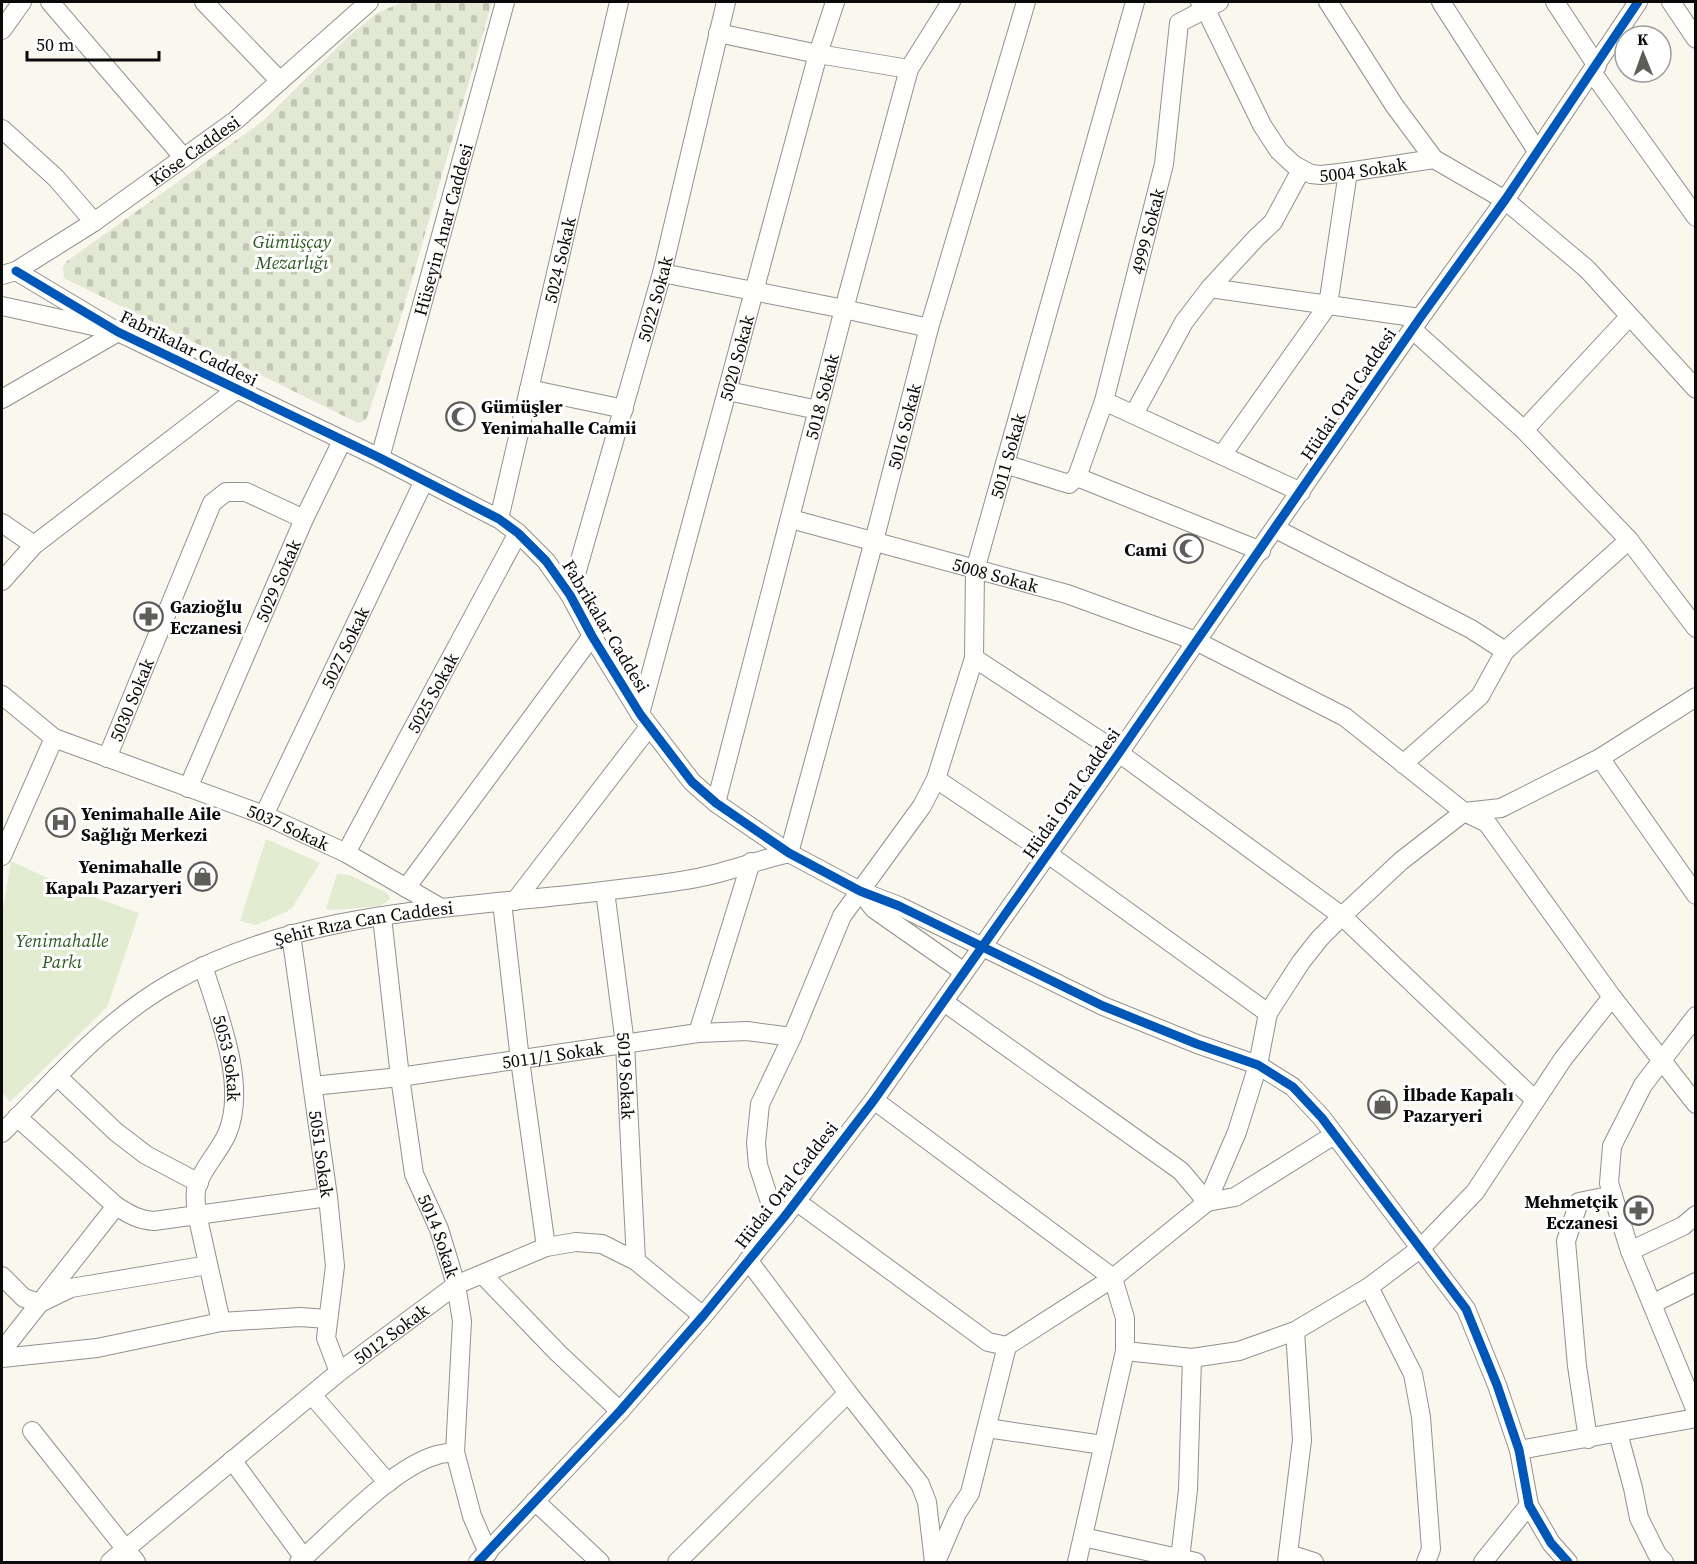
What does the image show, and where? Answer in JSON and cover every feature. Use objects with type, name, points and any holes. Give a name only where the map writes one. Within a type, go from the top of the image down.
[{"type":"street","points":[[2,30],[22,2]]},
{"type":"street","points":[[50,2],[184,158]]},
{"type":"street","points":[[204,2],[280,81]]},
{"type":"street","name":"Köse Caddesi","points":[[9,273],[94,222],[236,120],[369,2]]},
{"type":"street","name":"Hüseyin Anar Caddesi","points":[[380,458],[505,2]]},
{"type":"street","name":"5024 Sokak","points":[[499,519],[619,2]]},
{"type":"street","name":"5022 Sokak","points":[[570,595],[662,273],[726,2]]},
{"type":"street","name":"5020 Sokak","points":[[645,721],[754,292],[818,54],[835,2]]},
{"type":"street","name":"5018 Sokak","points":[[716,803],[844,309],[909,69],[951,2]]},
{"type":"street","name":"5016 Sokak","points":[[789,853],[874,542],[928,328],[1026,2]]},
{"type":"street","name":"5011 Sokak","points":[[785,1216],[770,1202],[758,1165],[756,1143],[760,1104],[792,1037],[842,916],[922,806],[936,778],[974,658],[975,570],[1135,2]]},
{"type":"street","points":[[1328,2],[1394,105],[1434,159],[1505,200],[1587,269],[1694,385]]},
{"type":"street","points":[[1441,2],[1537,151]]},
{"type":"street","points":[[1555,2],[1594,69],[1695,217]]},
{"type":"street","name":"Hüdai Oral Caddesi","points":[[483,1558],[620,1411],[703,1316],[785,1216],[874,1100],[1261,551],[1416,324],[1505,200],[1638,2]]},
{"type":"street","points":[[1671,2],[1695,39]]},
{"type":"street","name":"5004 Sokak","points":[[1209,4],[1262,125],[1279,151],[1301,170],[1321,175],[1434,159]]},
{"type":"street","name":"4999 Sokak","points":[[1077,477],[1104,401],[1164,164],[1179,23],[1209,4]]},
{"type":"street","points":[[718,33],[818,54],[909,69]]},
{"type":"street","points":[[2,129],[56,178],[94,222]]},
{"type":"street","points":[[1134,414],[1184,322],[1210,288],[1273,222],[1301,170]]},
{"type":"street","points":[[1222,455],[1328,305],[1348,172]]},
{"type":"street","name":"Fabrikalar Caddesi","points":[[9,273],[118,332],[380,458],[499,519],[518,533],[546,561],[570,595],[592,636],[645,721],[692,782],[716,803],[789,853],[860,891],[899,906],[1103,1006],[1197,1044],[1258,1065],[1293,1087],[1322,1118],[1466,1309],[1497,1385],[1519,1450],[1529,1505],[1551,1543],[1568,1563]]},
{"type":"street","points":[[662,273],[928,328]]},
{"type":"street","points":[[1210,288],[1328,305],[1416,324],[1524,430],[1629,540],[1695,628]]},
{"type":"street","name":"Fabrikalar Caddesi","points":[[2,306],[118,332]]},
{"type":"street","points":[[1524,430],[1629,317]]},
{"type":"street","points":[[2,399],[118,332]]},
{"type":"street","points":[[529,389],[624,409]]},
{"type":"street","points":[[2,581],[34,545],[237,390]]},
{"type":"street","points":[[728,391],[819,410]]},
{"type":"street","points":[[1104,401],[1301,492]]},
{"type":"street","name":"5029 Sokak","points":[[188,788],[304,519],[342,441]]},
{"type":"street","points":[[1005,464],[1069,484],[1077,477],[1261,551]]},
{"type":"street","name":"5027 Sokak","points":[[264,815],[424,481]]},
{"type":"street","name":"5030 Sokak","points":[[107,758],[212,503],[226,492],[246,492],[304,519]]},
{"type":"street","name":"5008 Sokak","points":[[791,519],[1067,594],[1196,641],[1345,717],[1464,812],[1487,823],[1612,997],[1695,1104]]},
{"type":"street","points":[[2,523],[34,545]]},
{"type":"street","points":[[1275,530],[1471,629],[1505,651]]},
{"type":"street","name":"5025 Sokak","points":[[346,853],[518,533]]},
{"type":"street","points":[[1403,764],[1480,696],[1505,651],[1629,540]]},
{"type":"street","points":[[406,888],[592,636]]},
{"type":"street","points":[[974,658],[1119,753],[1342,916],[1535,1100]]},
{"type":"street","name":"5037 Sokak","points":[[2,696],[54,738],[264,815],[346,853],[441,908]]},
{"type":"street","points":[[1207,1203],[1237,1132],[1258,1065],[1268,1013],[1320,938],[1401,861],[1464,812],[1501,808],[1600,758],[1695,698]]},
{"type":"street","points":[[546,1247],[520,1060],[508,902],[645,721]]},
{"type":"street","points":[[2,856],[54,738]]},
{"type":"street","points":[[1600,758],[1695,896]]},
{"type":"street","points":[[936,778],[1048,854],[1268,1013]]},
{"type":"street","name":"Şehit Rıza Can Caddesi","points":[[2,1133],[100,1033],[136,1005],[170,983],[243,949],[291,934],[382,917],[697,878],[789,853]]},
{"type":"street","points":[[698,1034],[751,862]]},
{"type":"street","name":"5019 Sokak","points":[[605,891],[625,1044],[636,1261]]},
{"type":"street","name":"Fabrikalar Caddesi","points":[[860,891],[874,909],[964,972]]},
{"type":"street","name":"5014 Sokak","points":[[382,917],[400,1077],[414,1174],[439,1229],[456,1285],[462,1321],[455,1452],[483,1558]]},
{"type":"street","name":"5051 Sokak","points":[[291,934],[328,1197],[335,1266],[326,1338],[339,1372]]},
{"type":"street","name":"5053 Sokak","points":[[203,966],[228,1049],[233,1101],[233,1113],[227,1134],[199,1183],[195,1196],[221,1322]]},
{"type":"street","points":[[1125,1351],[1192,1358],[1239,1351],[1295,1331],[1369,1287],[1420,1248],[1475,1192],[1563,1059],[1612,997]]},
{"type":"street","points":[[944,1002],[1180,1171],[1207,1203]]},
{"type":"street","points":[[1695,1016],[1643,1085],[1612,1146],[1609,1183],[1630,1251],[1695,1411]]},
{"type":"street","name":"5011/1 Sokak","points":[[313,1086],[400,1077],[698,1034],[747,1031],[792,1037]]},
{"type":"street","points":[[57,1076],[116,1132],[146,1155],[199,1183]]},
{"type":"street","points":[[874,1100],[1113,1278],[1125,1318],[1125,1351],[1077,1563]]},
{"type":"street","points":[[17,1117],[116,1206],[133,1217],[143,1220],[154,1221],[328,1197]]},
{"type":"street","points":[[935,1563],[957,1513],[970,1493],[1007,1346],[1113,1278],[1207,1203],[1235,1197],[1334,1135]]},
{"type":"street","points":[[1588,1439],[1577,1366],[1566,1241],[1579,1202],[1613,1195]]},
{"type":"street","points":[[796,1201],[988,1342],[1007,1346]]},
{"type":"street","points":[[2,1351],[116,1206]]},
{"type":"street","points":[[1630,1251],[1683,1226],[1695,1215]]},
{"type":"street","name":"5012 Sokak","points":[[110,1563],[131,1556],[232,1460],[339,1372],[456,1285],[546,1247],[576,1242],[602,1244],[636,1261],[703,1316]]},
{"type":"street","points":[[748,1260],[920,1484],[927,1502],[935,1563]]},
{"type":"street","points":[[2,1276],[24,1298],[40,1303],[71,1288],[208,1265]]},
{"type":"street","points":[[483,1275],[558,1353],[620,1411]]},
{"type":"street","points":[[1652,1304],[1695,1282]]},
{"type":"street","points":[[1369,1287],[1413,1374],[1421,1417],[1431,1549],[1426,1563]]},
{"type":"street","points":[[2,1358],[97,1348],[221,1322],[300,1317],[327,1319]]},
{"type":"street","points":[[1295,1331],[1302,1440],[1288,1558],[1314,1563]]},
{"type":"street","points":[[1083,1537],[1188,1561],[1192,1358]]},
{"type":"street","points":[[677,1563],[848,1393]]},
{"type":"street","points":[[312,1395],[388,1483]]},
{"type":"street","points":[[1519,1450],[1695,1418]]},
{"type":"street","points":[[987,1428],[1103,1445]]},
{"type":"street","points":[[32,1431],[131,1556]]},
{"type":"street","points":[[1618,1433],[1639,1518],[1664,1563]]},
{"type":"street","points":[[232,1460],[301,1560],[388,1483],[413,1466],[437,1455],[455,1452]]},
{"type":"street","points":[[535,1502],[600,1563]]},
{"type":"street","points":[[1483,1563],[1529,1505]]},
{"type":"green space","name":"Gümüşçay Mezarlığı","points":[[403,2],[492,2],[401,317],[366,420],[358,423],[64,278],[63,267],[67,261],[263,121],[349,36],[377,13]]},
{"type":"green space","points":[[266,839],[320,863],[292,908],[256,925],[240,921]]},
{"type":"green space","name":"Yenimahalle Parkı","points":[[11,861],[73,890],[139,913],[107,1007],[10,1102],[2,1092],[2,915]]},
{"type":"green space","points":[[337,874],[349,875],[387,893],[390,899],[380,906],[326,909]]},
{"type":"cycle path","points":[[478,1562],[620,1411],[703,1316],[785,1216],[874,1100],[1119,753],[1420,318],[1505,200],[1638,2]]},
{"type":"cycle path","points":[[16,271],[118,332],[380,458],[499,519],[518,533],[546,561],[570,595],[592,636],[640,714],[692,782],[716,803],[789,853],[860,891],[899,906],[1103,1006],[1197,1044],[1258,1065],[1293,1087],[1322,1118],[1466,1309],[1497,1385],[1519,1450],[1529,1505],[1551,1543],[1568,1562]]},
{"type":"place","name":"Gümüşler Yenimahalle Camii","points":[[460,416]]},
{"type":"place","name":"Cami","points":[[1188,549]]},
{"type":"place","name":"Gazioğlu Eczanesi","points":[[149,616]]},
{"type":"place","name":"Yenimahalle Aile Sağlığı Merkezi","points":[[60,823]]},
{"type":"place","name":"Yenimahalle Kapalı Pazaryeri","points":[[203,876]]},
{"type":"place","name":"İlbade Kapalı Pazaryeri","points":[[1382,1104]]},
{"type":"place","name":"Mehmetçik Eczanesi","points":[[1639,1211]]}]
